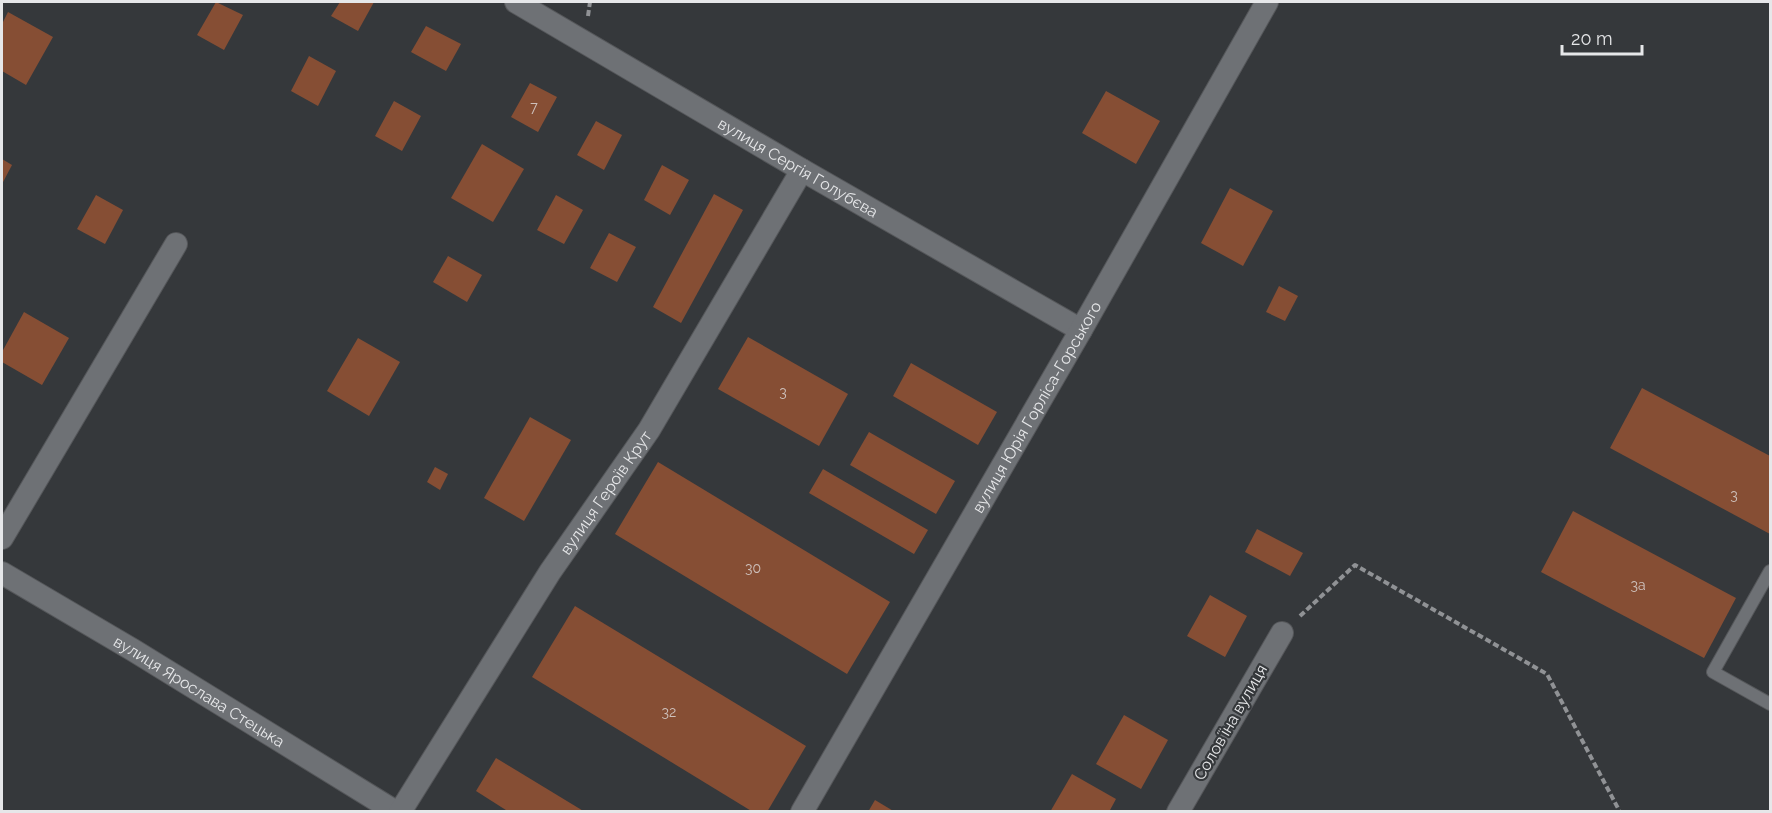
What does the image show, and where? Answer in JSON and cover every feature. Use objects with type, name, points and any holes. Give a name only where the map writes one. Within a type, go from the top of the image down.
[{"type":"street","name":"вулиця Сергія Голубєва","points":[[516,2],[1081,330]]},
{"type":"street","name":"вулиця Юрія Горліса-Горського","points":[[802,812],[1081,330],[1267,2]]},
{"type":"street","name":"вулиця Героїв Крут","points":[[400,812],[550,572],[649,430],[802,170]]},
{"type":"street","points":[[2,538],[176,244]]},
{"type":"street","name":"вулиця Ярослава Стецька","points":[[2,573],[133,650],[396,812]]},
{"type":"street","name":"Соловʼїна вулиця","points":[[1178,812],[1282,633]]},
{"type":"lane","points":[[1770,572],[1713,672],[1770,704]]},
{"type":"path","points":[[1282,633],[1355,565],[1547,674],[1620,812]]},
{"type":"building","points":[[216,2],[243,15],[224,50],[197,35]]},
{"type":"building","points":[[340,2],[374,2],[358,31],[331,16]]},
{"type":"building","points":[[8,12],[53,37],[26,85],[2,71],[2,24]]},
{"type":"building","points":[[426,26],[461,44],[446,71],[411,52]]},
{"type":"building","points":[[309,56],[336,71],[318,106],[291,91]]},
{"type":"building","points":[[530,83],[557,97],[538,132],[511,117]]},
{"type":"building","points":[[1106,91],[1160,121],[1136,164],[1082,133]]},
{"type":"building","points":[[394,101],[421,116],[402,151],[375,136]]},
{"type":"building","points":[[596,121],[622,135],[604,170],[577,155]]},
{"type":"building","points":[[482,144],[524,169],[493,222],[451,198]]},
{"type":"building","points":[[2,159],[12,165],[2,184]]},
{"type":"building","points":[[662,165],[689,180],[670,215],[644,200]]},
{"type":"building","points":[[1230,188],[1273,211],[1243,266],[1201,243]]},
{"type":"building","points":[[714,194],[743,210],[681,323],[653,307]]},
{"type":"building","points":[[96,195],[123,210],[105,244],[77,229]]},
{"type":"building","points":[[556,195],[583,210],[564,244],[537,230]]},
{"type":"building","points":[[609,233],[636,247],[617,282],[590,268]]},
{"type":"building","points":[[448,256],[482,275],[467,302],[433,282]]},
{"type":"building","points":[[1279,286],[1298,296],[1285,321],[1266,312]]},
{"type":"building","points":[[24,312],[69,338],[42,385],[2,362],[2,352]]},
{"type":"building","points":[[748,337],[848,394],[819,446],[718,389]]},
{"type":"building","points":[[358,338],[400,362],[369,416],[327,391]]},
{"type":"building","points":[[911,363],[997,412],[978,445],[893,396]]},
{"type":"building","points":[[1642,388],[1770,456],[1770,534],[1610,448]]},
{"type":"building","points":[[530,417],[571,440],[524,521],[484,498]]},
{"type":"building","points":[[869,432],[955,481],[936,514],[850,465]]},
{"type":"building","points":[[658,462],[890,602],[847,674],[615,534]]},
{"type":"building","points":[[435,467],[448,474],[440,490],[427,482]]},
{"type":"building","points":[[823,469],[928,530],[914,554],[809,493]]},
{"type":"building","points":[[1573,511],[1736,598],[1704,658],[1541,572]]},
{"type":"building","points":[[1257,529],[1303,553],[1290,576],[1245,552]]},
{"type":"building","points":[[1210,595],[1247,616],[1225,657],[1187,636]]},
{"type":"building","points":[[575,606],[806,746],[767,812],[753,812],[532,677]]},
{"type":"building","points":[[1124,715],[1168,740],[1141,789],[1096,764]]},
{"type":"building","points":[[496,758],[585,812],[509,812],[476,791]]},
{"type":"building","points":[[1072,774],[1116,799],[1109,812],[1050,812]]},
{"type":"building","points":[[875,800],[895,812],[868,812]]}]
